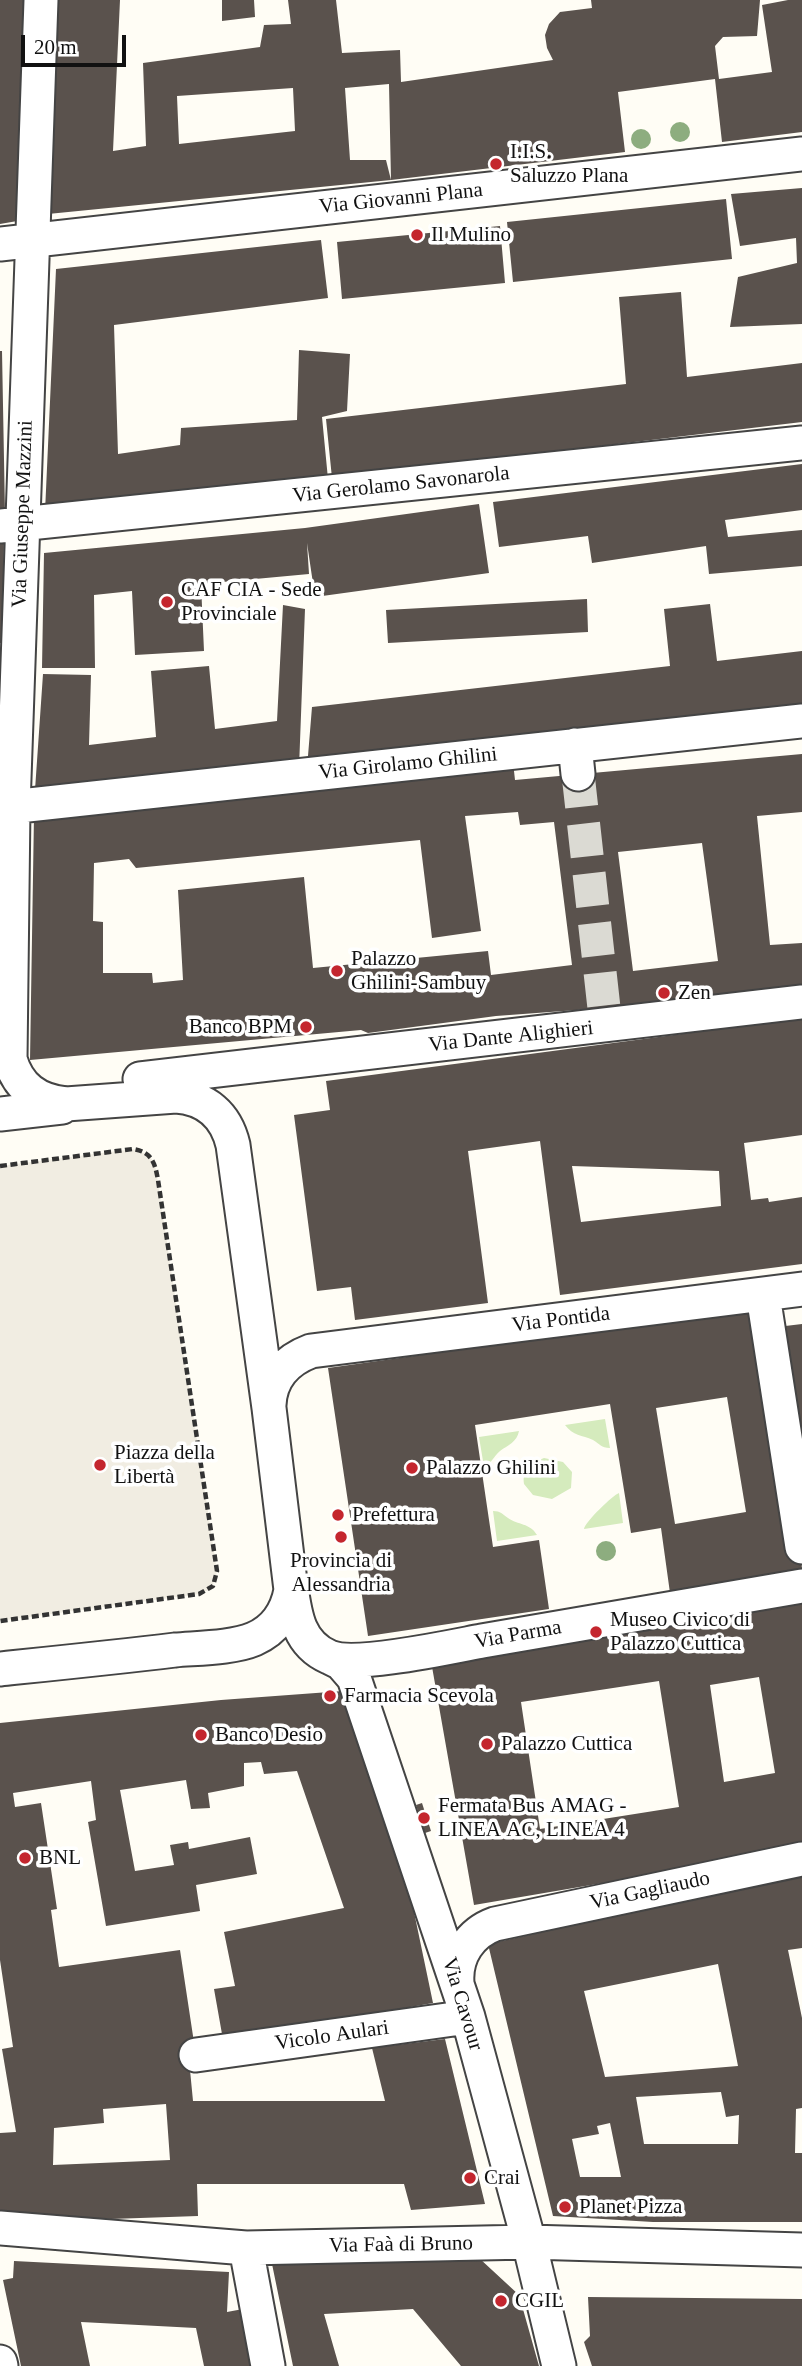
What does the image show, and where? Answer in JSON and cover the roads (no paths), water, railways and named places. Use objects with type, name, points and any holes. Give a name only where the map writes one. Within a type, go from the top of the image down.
[{"type":"street","name":"Via Giuseppe Mazzini","points":[[41,0],[32,240],[11,526],[7,808],[9,1029],[10,1059],[20,1082],[36,1096],[60,1095]]},
{"type":"street","name":"Via Giovanni Plana","points":[[0,244],[802,153]]},
{"type":"street","name":"Via Gerolamo Savonarola","points":[[11,526],[802,443]]},
{"type":"street","name":"Via Girolamo Ghilini","points":[[7,808],[576,760],[802,721]]},
{"type":"street","name":"Via Dante Alighieri","points":[[60,1095],[605,1017],[802,1002]]},
{"type":"street","points":[[0,1669],[250,1640],[270,1630],[281,1617],[288,1602],[290,1581],[269,1409],[231,1136],[221,1117],[205,1104],[189,1098],[60,1095]]},
{"type":"street","points":[[0,1114],[172,1097]]},
{"type":"street","name":"Via Pontida","points":[[269,1409],[271,1391],[280,1372],[299,1356],[320,1350],[802,1289]]},
{"type":"street","points":[[763,1295],[802,1547]]},
{"type":"street","name":"Via Cavour","points":[[290,1581],[300,1631],[313,1647],[344,1660],[341,1663],[354,1678],[468,2017],[529,2242],[559,2366]]},
{"type":"street","name":"Via Parma","points":[[344,1660],[802,1586]]},
{"type":"street","name":"Via Gagliaudo","points":[[457,1983],[458,1962],[468,1943],[480,1931],[499,1923],[802,1859]]},
{"type":"street","name":"Vicolo Aulari","points":[[196,2055],[468,2017]]},
{"type":"street","name":"Via Faà di Bruno","points":[[0,2228],[246,2248],[529,2242],[802,2250]]},
{"type":"street","points":[[246,2248],[268,2366]]},
{"type":"tunnel","points":[[578,774],[604,1008]]},
{"type":"place","name":"I.I.S. Saluzzo Plana","points":[[496,164]]},
{"type":"place","name":"Il Mulino","points":[[417,235]]},
{"type":"place","name":"CAF CIA - Sede Provinciale","points":[[167,602]]},
{"type":"place","name":"Palazzo Ghilini-Sambuy","points":[[337,971]]},
{"type":"place","name":"Zen","points":[[664,993]]},
{"type":"place","name":"Banco BPM","points":[[306,1027]]},
{"type":"place","name":"Piazza della Libertà","points":[[100,1465]]},
{"type":"place","name":"Palazzo Ghilini","points":[[412,1468]]},
{"type":"place","name":"Prefettura","points":[[338,1515]]},
{"type":"place","name":"Provincia di Alessandria","points":[[341,1537]]},
{"type":"place","name":"Museo Civico di Palazzo Cuttica","points":[[596,1632]]},
{"type":"place","name":"Farmacia Scevola","points":[[330,1696]]},
{"type":"place","name":"Banco Desio","points":[[201,1735]]},
{"type":"place","name":"Palazzo Cuttica","points":[[487,1744]]},
{"type":"place","name":"Fermata Bus AMAG - LINEA AC, LINEA 4","points":[[424,1818]]},
{"type":"place","name":"BNL","points":[[25,1858]]},
{"type":"place","name":"Crai","points":[[470,2178]]},
{"type":"place","name":"Planet Pizza","points":[[565,2207]]},
{"type":"place","name":"CGIL","points":[[501,2301]]}]
